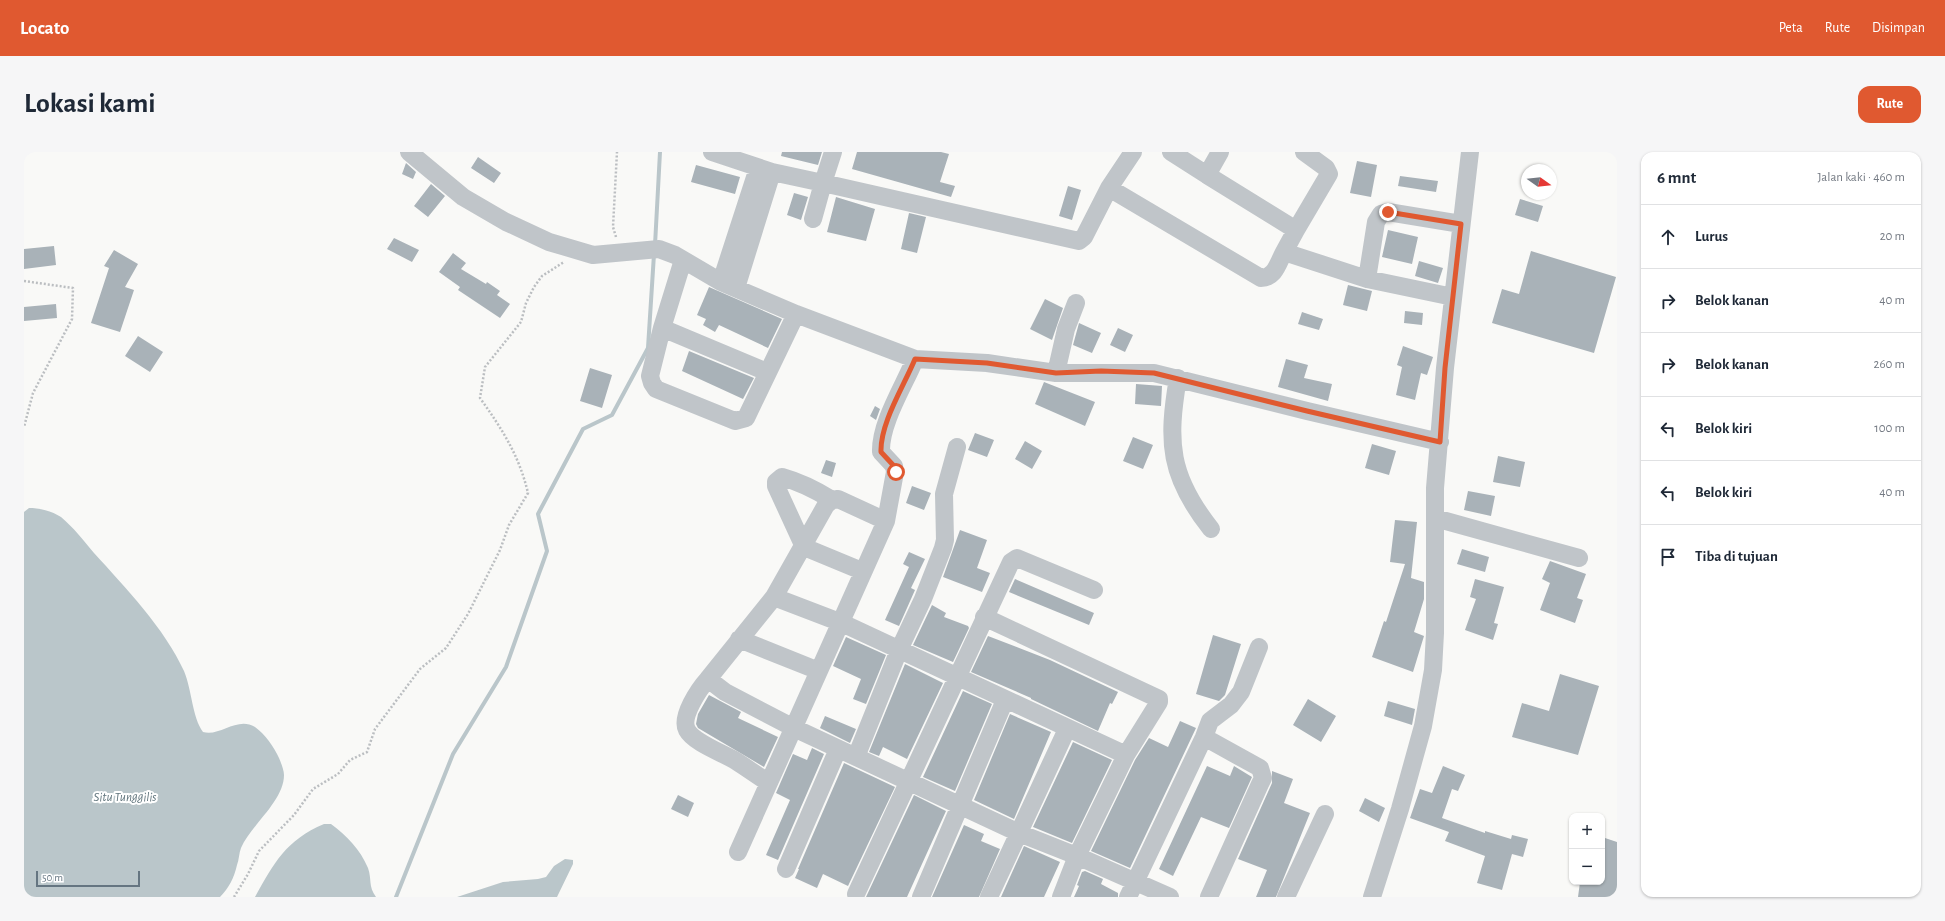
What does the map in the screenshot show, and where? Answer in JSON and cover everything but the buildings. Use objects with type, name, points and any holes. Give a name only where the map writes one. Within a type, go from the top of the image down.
[{"type":"street","points":[[409,152],[463,197],[506,222],[549,242],[593,255],[620,254],[651,250],[683,260],[728,285],[796,314],[915,359],[987,363],[1056,373],[1101,371],[1154,373],[1440,442]]},
{"type":"street","points":[[712,152],[765,170],[1079,241],[1084,237],[1109,188],[1133,152]]},
{"type":"street","points":[[813,218],[822,183],[833,152]]},
{"type":"street","points":[[1171,152],[1296,230]]},
{"type":"street","points":[[1207,175],[1220,152]]},
{"type":"street","points":[[1109,188],[1261,278],[1267,278],[1272,274],[1329,174],[1326,168],[1304,152]]},
{"type":"street","points":[[1372,897],[1400,809],[1423,726],[1433,670],[1435,633],[1435,488],[1453,297],[1470,152]]},
{"type":"street","points":[[728,285],[765,170]]},
{"type":"street","points":[[1367,279],[1376,222],[1381,214],[1388,212],[1461,224]]},
{"type":"street","points":[[1284,252],[1367,279],[1453,297]]},
{"type":"street","points":[[683,260],[662,328],[650,376],[656,389],[734,421],[746,418],[796,314]]},
{"type":"street","points":[[1056,373],[1066,329],[1076,303]]},
{"type":"street","points":[[662,328],[767,372]]},
{"type":"street","points":[[738,852],[842,623],[862,571],[875,549],[886,520],[896,472],[894,466],[881,452],[880,446],[889,416],[915,359]]},
{"type":"street","points":[[1178,378],[1173,410],[1173,460],[1191,501],[1211,529]]},
{"type":"street","points":[[856,757],[898,650],[927,589],[945,540],[944,494],[957,447]]},
{"type":"street","points":[[832,500],[811,487],[786,478],[782,477],[776,482],[776,486],[804,547],[862,571]]},
{"type":"street","points":[[769,783],[735,760],[691,736],[686,729],[685,720],[697,692],[774,597],[804,547],[826,505],[832,500],[838,499],[886,520]]},
{"type":"street","points":[[1434,518],[1579,558]]},
{"type":"street","points":[[856,894],[1011,562],[1017,558],[1094,590]]},
{"type":"street","points":[[774,597],[842,623],[1067,729],[1126,755]]},
{"type":"street","points":[[984,617],[1159,699],[1159,702],[1126,755],[1077,856],[1061,897]]},
{"type":"street","points":[[739,639],[819,672]]},
{"type":"street","points":[[1132,889],[1204,737],[1210,721],[1231,705],[1241,692],[1259,647]]},
{"type":"street","points":[[708,679],[725,692],[794,728],[1019,833],[1077,856],[1132,889],[1170,897]]},
{"type":"street","points":[[921,897],[1006,700]]},
{"type":"street","points":[[989,897],[1067,729]]},
{"type":"street","points":[[1204,737],[1260,768],[1262,772],[1260,784],[1209,897]]},
{"type":"street","points":[[786,869],[838,749]]},
{"type":"street","points":[[1286,897],[1325,814]]},
{"type":"path","points":[[617,152],[613,227],[620,254]]},
{"type":"path","points":[[234,897],[248,874],[259,851],[294,815],[313,789],[338,774],[350,760],[367,752],[375,729],[420,669],[446,648],[481,589],[500,550],[509,525],[528,493],[523,474],[513,448],[480,398],[485,367],[495,352],[517,327],[526,303],[542,276],[569,260]]},
{"type":"path","points":[[24,282],[73,288],[72,319],[33,393],[24,427]]},
{"type":"water","name":"Situ Tunggilis","points":[[29,508],[41,509],[61,517],[78,534],[144,609],[176,655],[184,671],[189,686],[194,711],[199,726],[203,732],[216,732],[235,725],[248,724],[255,727],[269,741],[281,762],[284,775],[283,785],[279,794],[246,839],[240,850],[238,863],[233,878],[229,886],[220,897],[24,897],[24,512]]},
{"type":"water","points":[[324,824],[331,824],[348,838],[357,849],[368,868],[371,886],[376,897],[255,897],[275,863],[290,845],[311,830]]},
{"type":"water","points":[[565,859],[573,860],[573,864],[557,897],[457,897],[503,882],[546,877],[554,866]]},
{"type":"waterway","points":[[655,245],[660,152]]},
{"type":"waterway","points":[[396,897],[453,754],[506,667],[547,551],[538,514],[583,429],[612,415],[648,348],[654,254]]},
{"type":"route","points":[[896,472],[894,466],[881,452],[880,446],[889,416],[915,359],[987,363],[1056,373],[1101,371],[1154,373],[1440,442],[1445,368],[1461,224],[1388,212]]}]
